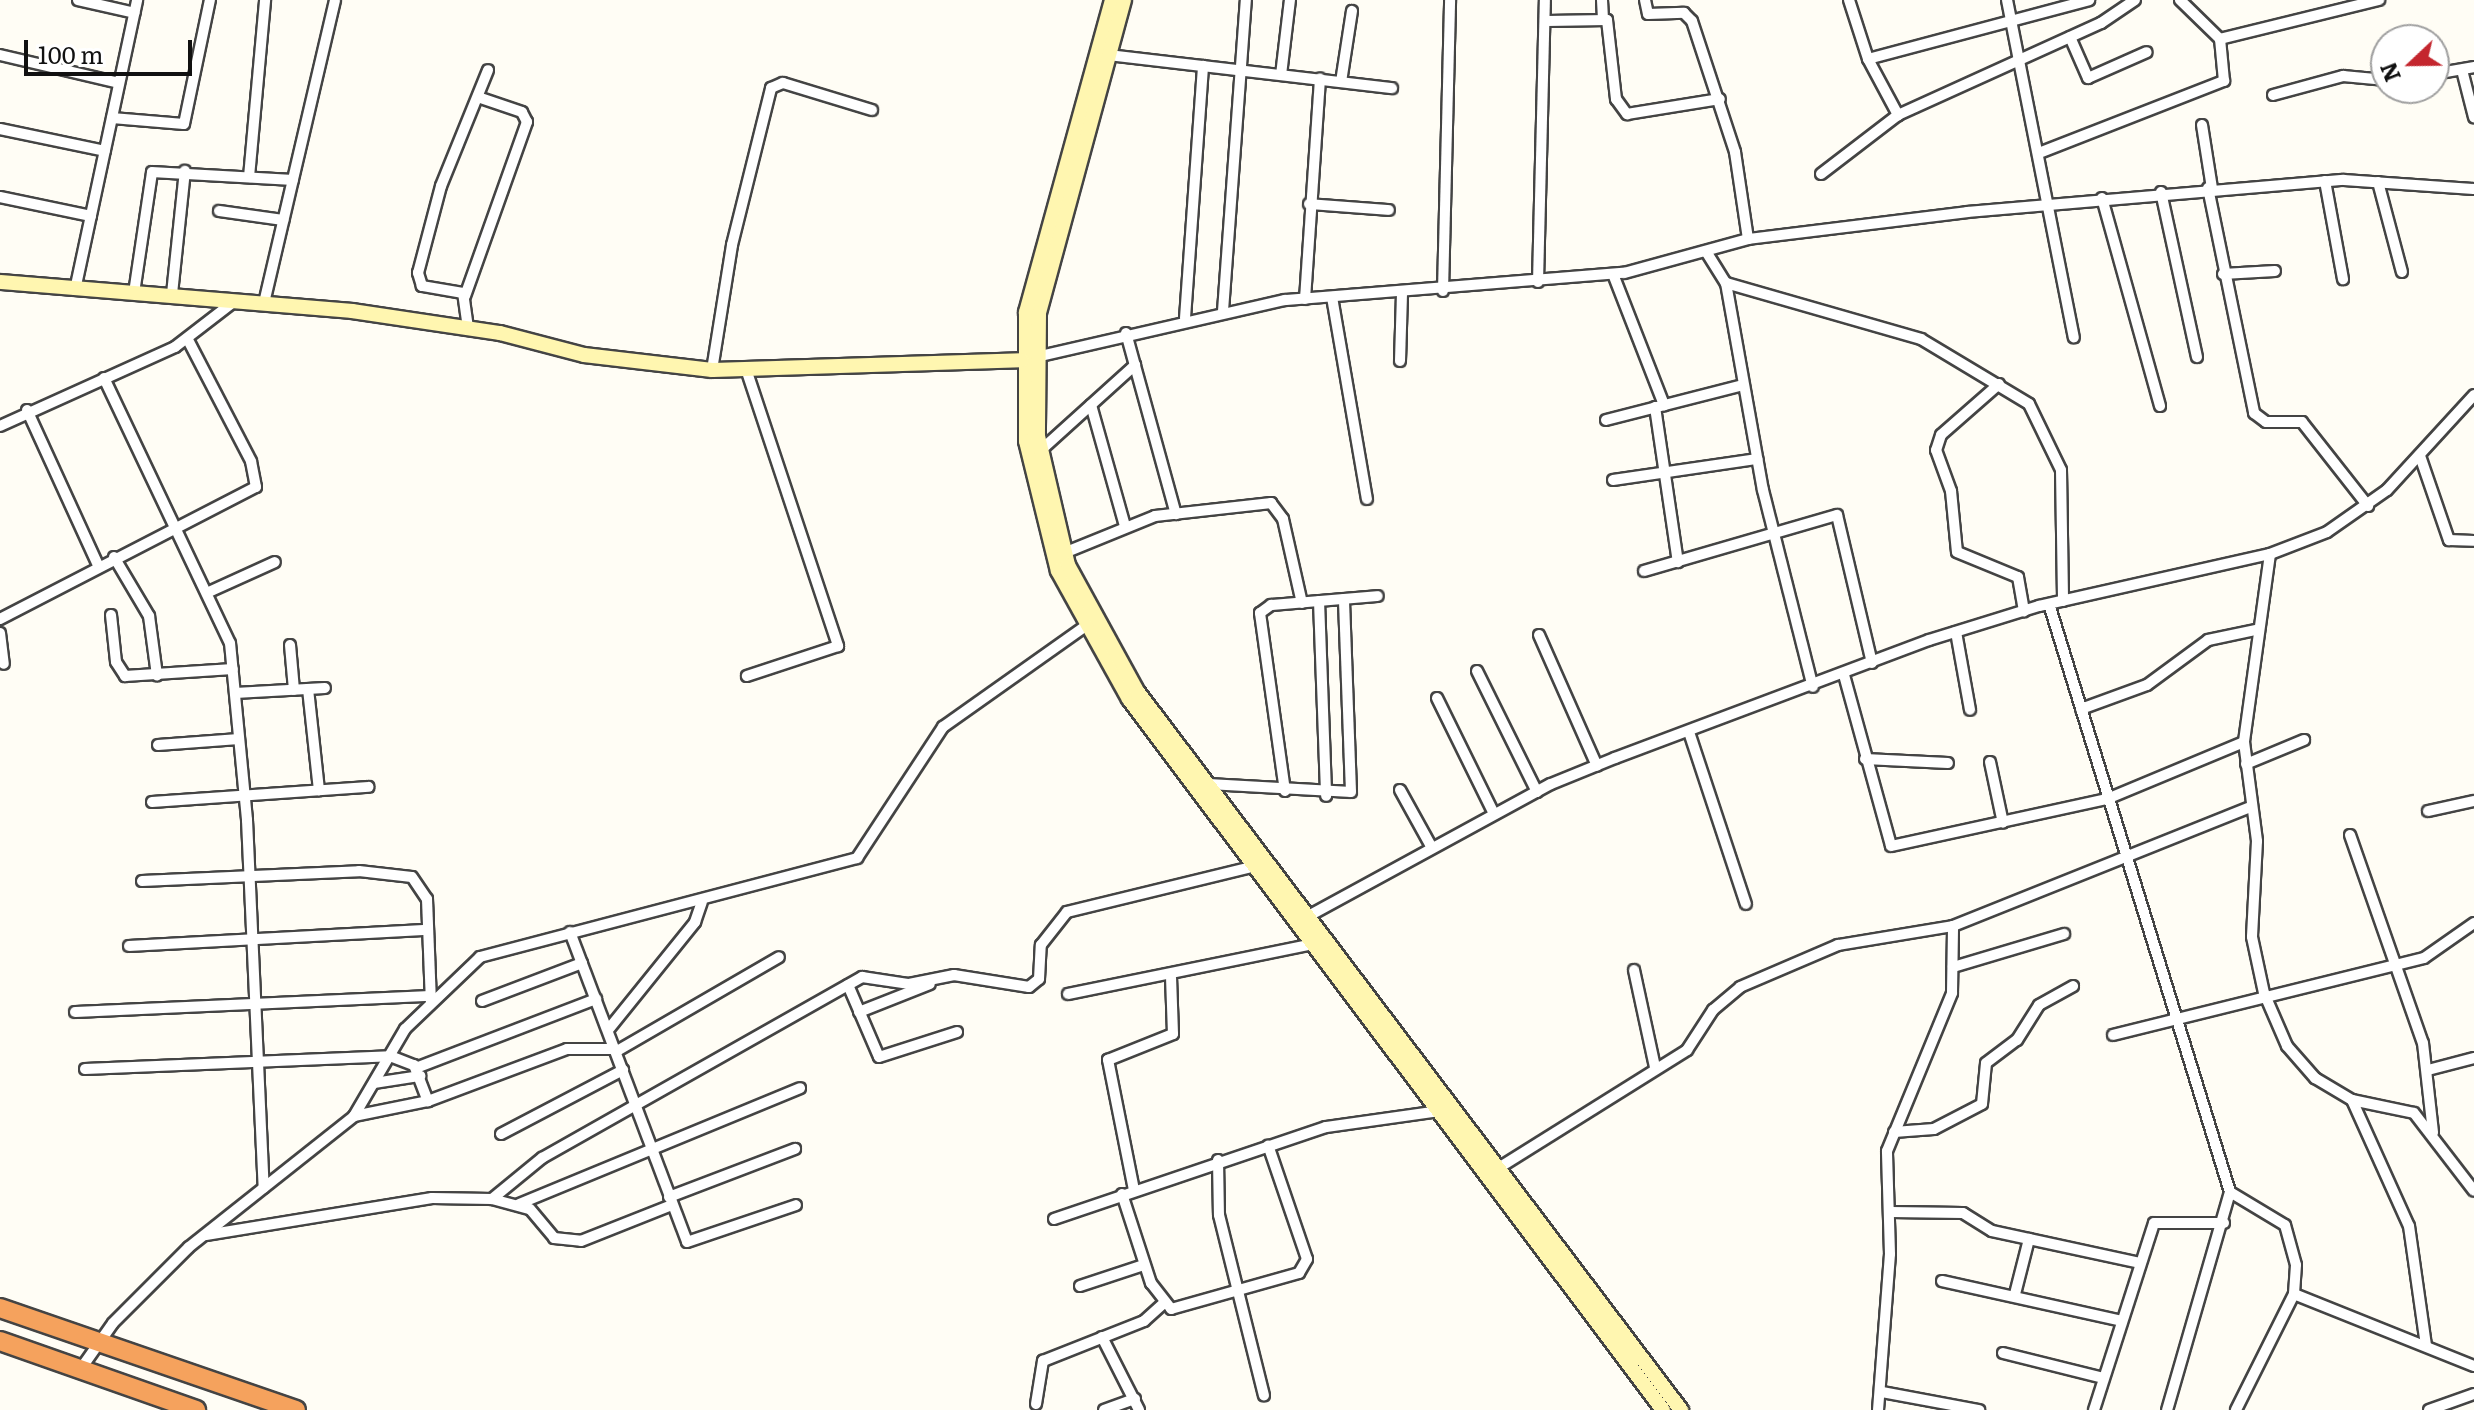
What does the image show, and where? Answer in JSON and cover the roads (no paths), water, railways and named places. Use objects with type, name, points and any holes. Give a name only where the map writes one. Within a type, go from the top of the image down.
[{"type":"highway","points":[[0,1308],[296,1410]]},
{"type":"highway","points":[[0,1341],[196,1410]]},
{"type":"main road","points":[[1112,0],[1038,254],[1029,358],[1037,511],[1084,627],[1129,699],[1255,866],[1303,919],[1314,944],[1440,1111],[1493,1171],[1663,1410]]},
{"type":"main road","points":[[1124,0],[1049,261],[1029,358],[1041,450],[1064,553],[1096,626],[1303,919],[1493,1171],[1681,1410]]},
{"type":"main road","points":[[0,282],[236,300],[468,328],[584,355],[712,370],[747,372],[1029,358]]},
{"type":"street","points":[[78,0],[135,13]]},
{"type":"street","points":[[75,290],[137,0]]},
{"type":"street","points":[[112,118],[184,124],[210,0]]},
{"type":"street","points":[[249,177],[265,0]]},
{"type":"street","points":[[264,303],[335,0]]},
{"type":"street","points":[[1223,311],[1246,0]]},
{"type":"street","points":[[1281,75],[1290,0]]},
{"type":"street","points":[[1443,291],[1450,0]]},
{"type":"street","points":[[1538,282],[1547,21],[1545,0]]},
{"type":"street","points":[[1602,0],[1603,17],[1612,31],[1621,112],[1720,99]]},
{"type":"street","points":[[1645,0],[1648,14],[1690,17],[1720,99],[1748,239]]},
{"type":"street","points":[[2007,0],[2022,60],[2074,337]]},
{"type":"street","points":[[1868,59],[2010,18],[2089,0]]},
{"type":"street","points":[[1821,174],[1898,115],[2070,37],[2135,0]]},
{"type":"street","points":[[2039,153],[2217,86],[2225,78],[2220,39],[2180,0]]},
{"type":"street","points":[[2220,39],[2348,4],[2379,0]]},
{"type":"street","points":[[1853,1],[1868,59],[1898,115]]},
{"type":"street","points":[[1341,82],[1352,11]]},
{"type":"street","points":[[1547,21],[1603,17]]},
{"type":"street","points":[[2070,37],[2088,78],[2147,52]]},
{"type":"street","points":[[0,55],[119,83]]},
{"type":"street","points":[[1109,55],[1392,88]]},
{"type":"street","points":[[1185,318],[1203,66]]},
{"type":"street","points":[[2450,72],[2474,67]]},
{"type":"street","points":[[465,296],[422,286],[418,273],[441,186],[488,70]]},
{"type":"street","points":[[2462,70],[2474,117]]},
{"type":"street","points":[[2273,95],[2343,76],[2370,79]]},
{"type":"street","points":[[1305,299],[1309,204],[1320,79]]},
{"type":"street","points":[[712,370],[732,245],[771,88],[783,83],[872,110]]},
{"type":"street","points":[[468,328],[465,296],[527,122],[522,112],[478,97]]},
{"type":"street","points":[[2202,125],[2223,274],[2257,418],[2302,422],[2368,506]]},
{"type":"street","points":[[0,129],[105,151]]},
{"type":"street","points":[[172,294],[185,171]]},
{"type":"street","points":[[134,293],[150,174],[185,171],[293,180]]},
{"type":"street","points":[[1029,358],[1223,311],[1305,299],[1443,291],[1613,274],[1707,253],[1748,239],[2210,188],[2325,181],[2474,189]]},
{"type":"street","points":[[2325,181],[2343,279]]},
{"type":"street","points":[[2378,182],[2402,272]]},
{"type":"street","points":[[2161,192],[2197,357]]},
{"type":"street","points":[[0,197],[91,216]]},
{"type":"street","points":[[2102,198],[2160,406]]},
{"type":"street","points":[[1309,204],[1389,210]]},
{"type":"street","points":[[219,211],[283,220]]},
{"type":"street","points":[[1707,253],[1726,283],[1773,534],[1813,687]]},
{"type":"street","points":[[2223,274],[2275,271]]},
{"type":"street","points":[[1613,274],[1659,406],[1678,562]]},
{"type":"street","points":[[1726,283],[1921,339],[1999,384],[2041,418],[2057,457],[2064,490],[2063,601]]},
{"type":"street","points":[[1400,361],[1402,294]]},
{"type":"street","points":[[1332,297],[1367,499]]},
{"type":"street","points":[[0,426],[27,410],[188,340],[236,300]]},
{"type":"street","points":[[1126,333],[1176,514]]},
{"type":"street","points":[[0,619],[98,565],[246,495],[256,482],[188,340]]},
{"type":"street","points":[[1041,450],[1135,365]]},
{"type":"street","points":[[747,372],[838,646],[747,676]]},
{"type":"street","points":[[104,378],[211,591],[233,669],[253,940],[264,1188]]},
{"type":"street","points":[[1999,384],[1941,435],[1936,450],[1953,502],[1957,552],[2018,577],[2024,611]]},
{"type":"street","points":[[1606,420],[1743,385]]},
{"type":"street","points":[[1303,919],[1494,814],[1597,766],[1956,632],[2049,604],[2270,554],[2368,506],[2420,456],[2474,395]]},
{"type":"street","points":[[1091,405],[1125,526]]},
{"type":"street","points":[[27,410],[98,565]]},
{"type":"street","points":[[2420,456],[2449,540],[2474,541]]},
{"type":"street","points":[[1613,480],[1757,459]]},
{"type":"street","points":[[1064,553],[1125,526],[1176,514],[1276,505],[1302,603]]},
{"type":"street","points":[[1644,571],[1831,515],[1842,518],[1872,663]]},
{"type":"street","points":[[2270,554],[2256,630],[2244,742],[2251,807],[2252,937],[2264,993],[2301,1065],[2352,1100],[2414,1113],[2433,1132],[2474,1188]]},
{"type":"street","points":[[114,557],[149,616],[157,675]]},
{"type":"street","points":[[211,591],[275,562]]},
{"type":"street","points":[[1285,791],[1259,617],[1266,607],[1378,596]]},
{"type":"street","points":[[1209,784],[1326,796],[1352,789],[1344,599]]},
{"type":"street","points":[[1319,601],[1326,796]]},
{"type":"street","points":[[2049,604],[2107,799],[2179,1018],[2230,1192],[2224,1223],[2167,1410]]},
{"type":"street","points":[[111,615],[120,674],[157,675],[233,669]]},
{"type":"street","points":[[80,1370],[99,1342],[204,1236],[354,1116],[390,1056],[431,999],[488,953],[702,902],[857,858],[943,727],[1084,627]]},
{"type":"street","points":[[2081,709],[2147,685],[2208,640],[2256,630]]},
{"type":"street","points":[[1956,632],[1970,710]]},
{"type":"street","points":[[0,633],[4,664]]},
{"type":"street","points":[[1539,635],[1597,766]]},
{"type":"street","points":[[290,645],[294,690]]},
{"type":"street","points":[[1477,671],[1537,792]]},
{"type":"street","points":[[1844,675],[1888,845],[2107,799],[2244,742]]},
{"type":"street","points":[[235,693],[325,688]]},
{"type":"street","points":[[308,689],[319,790]]},
{"type":"street","points":[[1437,698],[1494,814]]},
{"type":"street","points":[[1689,732],[1746,904]]},
{"type":"street","points":[[158,745],[239,739]]},
{"type":"street","points":[[2246,764],[2304,740]]},
{"type":"street","points":[[1865,759],[1948,763]]},
{"type":"street","points":[[1990,762],[2003,823]]},
{"type":"street","points":[[152,802],[368,787]]},
{"type":"street","points":[[1400,790],[1432,848]]},
{"type":"street","points":[[2428,811],[2474,801]]},
{"type":"street","points":[[1493,1171],[1692,1045],[1713,1010],[1740,987],[1838,945],[1953,926],[2127,862],[2251,807]]},
{"type":"street","points":[[2350,835],[2398,965],[2428,1070],[2433,1132]]},
{"type":"street","points":[[492,1199],[528,1166],[870,974],[902,984],[954,975],[1034,985],[1039,949],[1067,912],[1255,866]]},
{"type":"street","points":[[142,881],[359,871],[412,877],[425,889],[431,999]]},
{"type":"street","points":[[608,1030],[695,922],[702,902]]},
{"type":"street","points":[[2113,1035],[2264,993],[2424,958],[2474,923]]},
{"type":"street","points":[[1878,1410],[1882,1392],[1891,1212],[1887,1151],[1951,996],[1953,926]]},
{"type":"street","points":[[129,946],[428,930]]},
{"type":"street","points":[[570,932],[671,1201],[692,1244],[796,1205]]},
{"type":"street","points":[[1953,967],[2064,934]]},
{"type":"street","points":[[1068,994],[1171,978],[1314,944]]},
{"type":"street","points":[[354,1116],[428,1101],[567,1049],[616,1050],[779,957]]},
{"type":"street","points":[[482,1001],[582,963]]},
{"type":"street","points":[[1634,970],[1655,1067]]},
{"type":"street","points":[[859,1012],[954,975]]},
{"type":"street","points":[[1134,1190],[1108,1060],[1173,1034],[1171,978]]},
{"type":"street","points":[[848,985],[883,1057],[957,1032]]},
{"type":"street","points":[[1894,1132],[1934,1129],[1982,1104],[1986,1063],[2017,1040],[2039,1005],[2073,986]]},
{"type":"street","points":[[75,1012],[255,1002],[431,999]]},
{"type":"street","points":[[374,1083],[418,1072],[596,999]]},
{"type":"street","points":[[85,1069],[390,1056],[418,1072],[428,1101]]},
{"type":"street","points":[[2428,1070],[2474,1058]]},
{"type":"street","points":[[501,1134],[623,1070]]},
{"type":"street","points":[[204,1236],[432,1198],[492,1199],[519,1204],[800,1088]]},
{"type":"street","points":[[2352,1100],[2409,1226],[2426,1345]]},
{"type":"street","points":[[1054,1219],[1218,1160],[1351,1121],[1440,1111]]},
{"type":"street","points":[[1122,1194],[1144,1265],[1163,1304],[1177,1309],[1237,1291],[1307,1264],[1268,1145]]},
{"type":"street","points":[[519,1204],[548,1235],[581,1241],[795,1149]]},
{"type":"street","points":[[1218,1160],[1219,1215],[1264,1395]]},
{"type":"street","points":[[2230,1192],[2290,1230],[2294,1294],[2236,1410]]},
{"type":"street","points":[[1891,1212],[1963,1213],[1992,1231],[2140,1263]]},
{"type":"street","points":[[2094,1410],[2140,1263],[2158,1219],[2224,1223]]},
{"type":"street","points":[[2015,1294],[2029,1239]]},
{"type":"street","points":[[1080,1286],[1144,1265]]},
{"type":"street","points":[[1942,1281],[2015,1294],[2122,1321]]},
{"type":"street","points":[[2294,1294],[2474,1366]]},
{"type":"street","points":[[1036,1404],[1043,1361],[1144,1321],[1163,1304]]},
{"type":"street","points":[[1102,1337],[1137,1405],[1104,1410]]},
{"type":"street","points":[[2003,1353],[2103,1378]]},
{"type":"street","points":[[1882,1392],[1979,1410]]},
{"type":"street","points":[[2429,1410],[2474,1394]]}]
